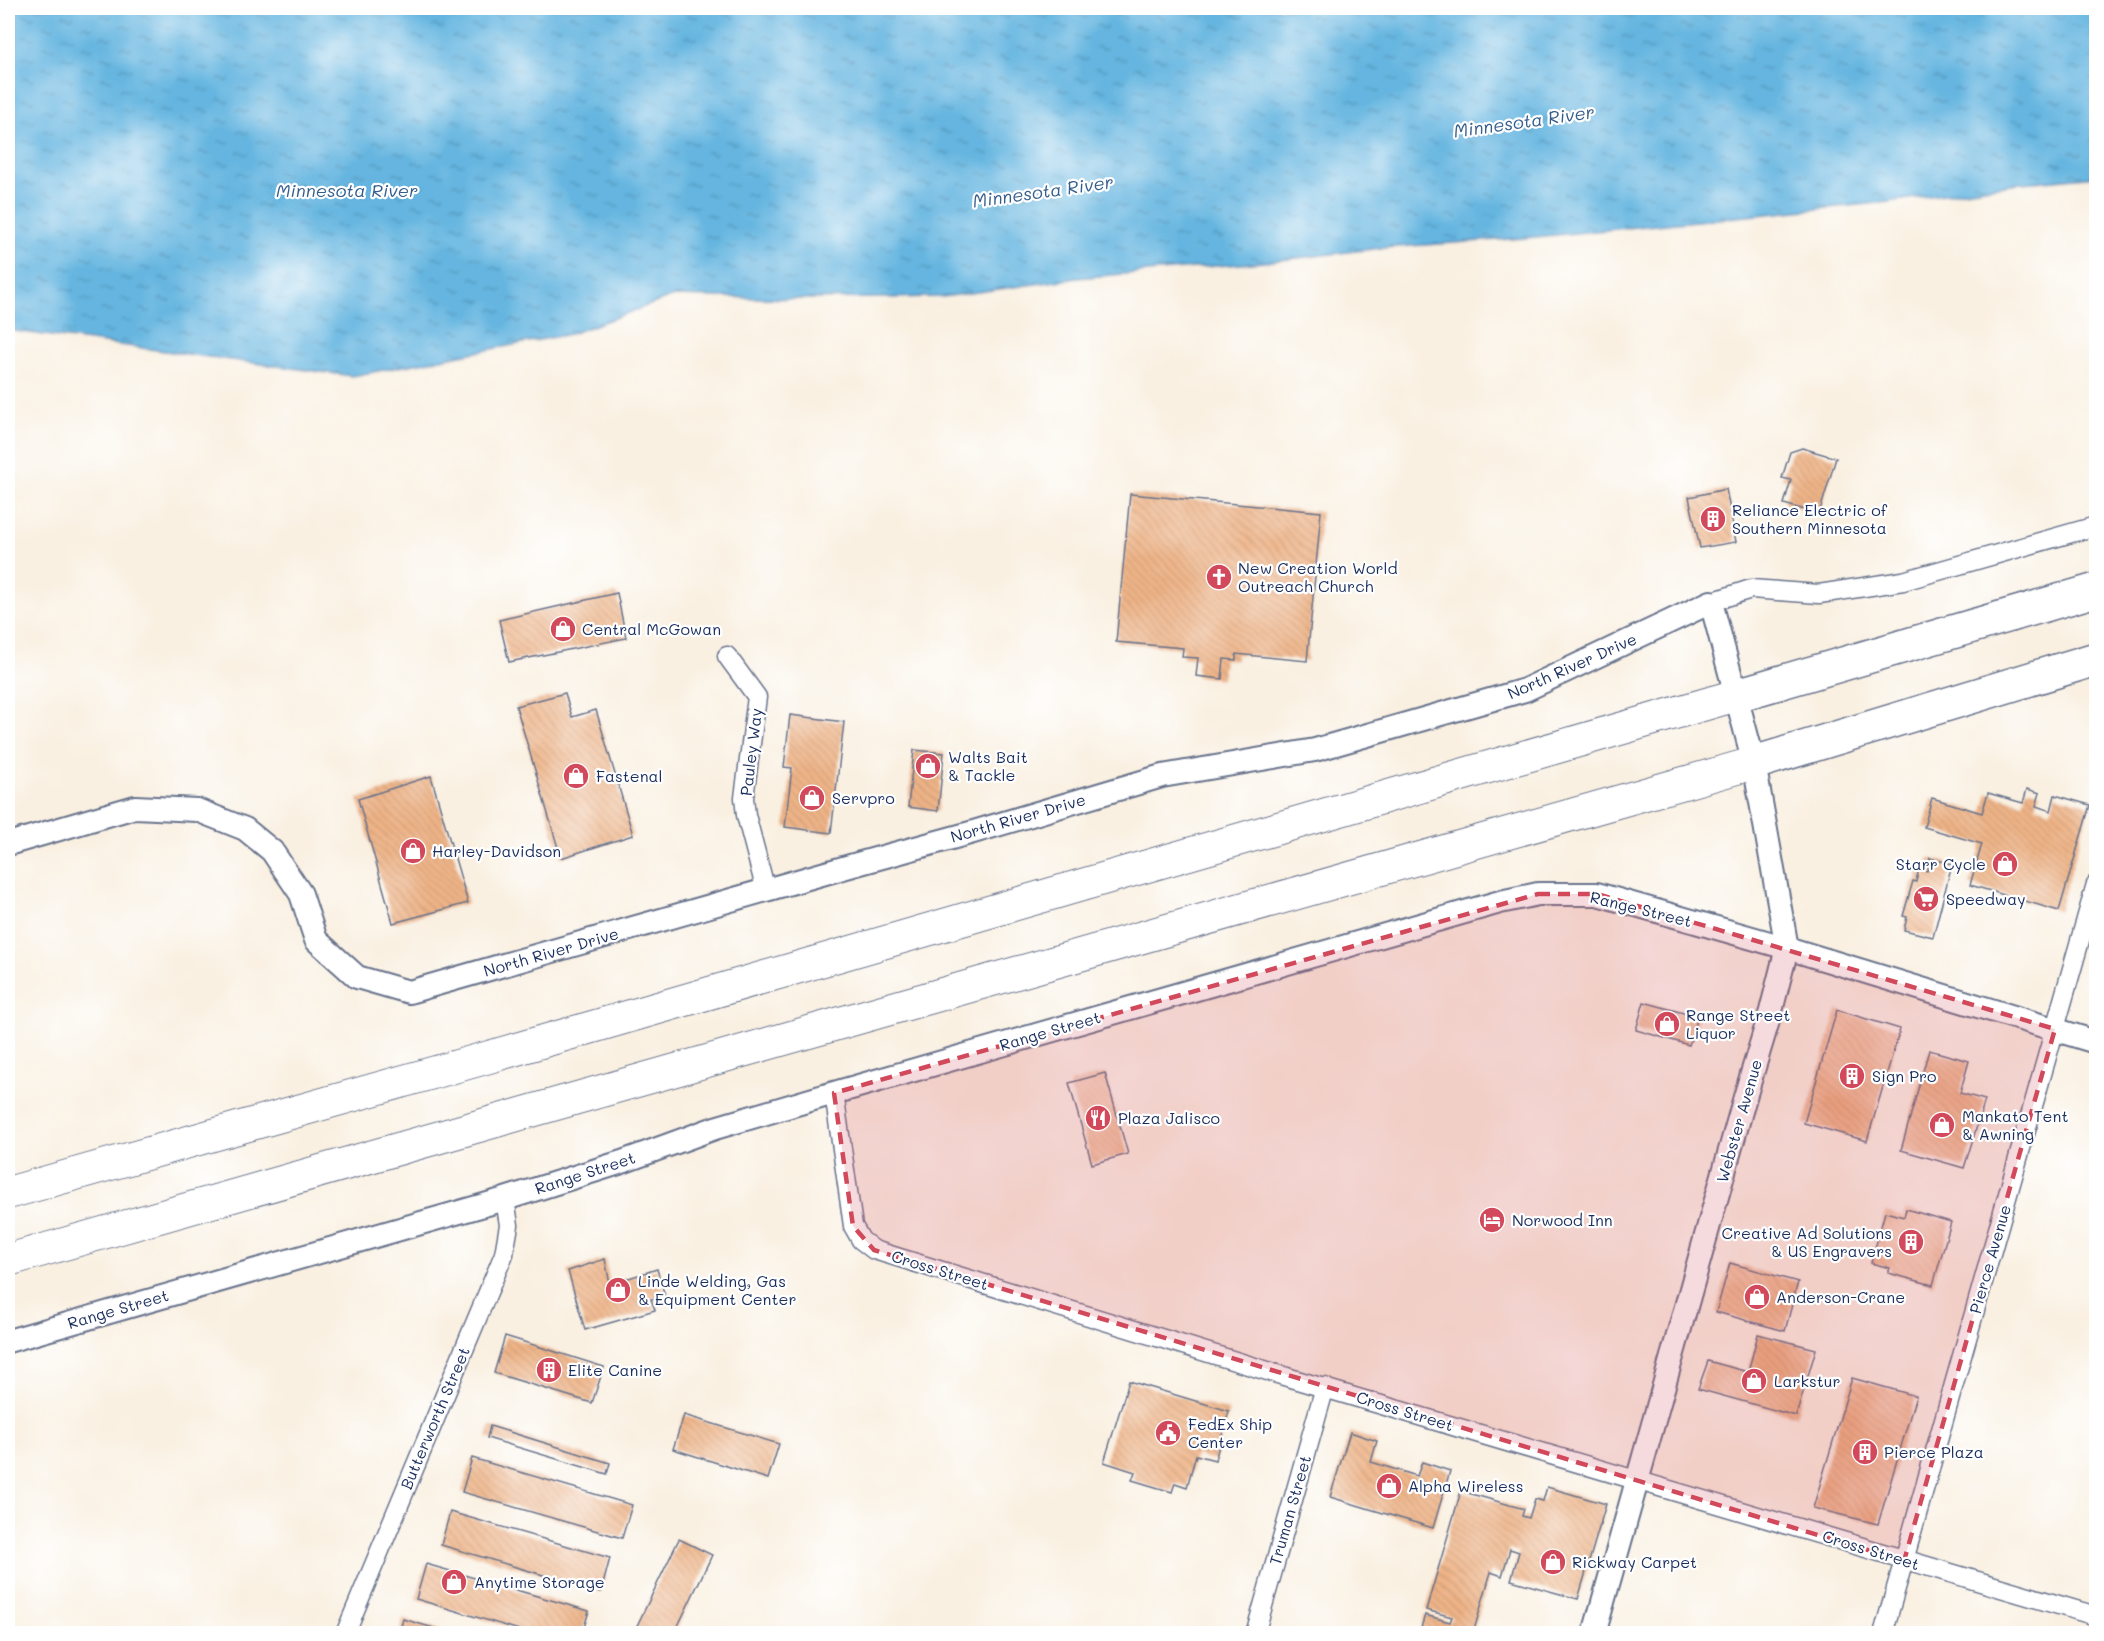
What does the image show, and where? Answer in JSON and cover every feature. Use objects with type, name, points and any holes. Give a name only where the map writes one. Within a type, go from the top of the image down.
[{"type":"highway","points":[[8,1193],[489,1057],[2097,590]]},
{"type":"highway","points":[[8,1260],[1754,763],[2097,659]]},
{"type":"street","name":"North River Drive","points":[[8,844],[135,807],[197,810],[245,829],[272,850],[302,894],[316,940],[357,977],[409,993],[1162,776],[1315,750],[1526,690],[1711,602],[1751,590],[1819,594],[1903,581],[2097,526]]},
{"type":"street","name":"Webster Avenue","points":[[1594,1634],[1787,948],[1754,763],[1711,602]]},
{"type":"street","name":"Pauley Way","points":[[727,656],[757,697],[744,798],[766,891]]},
{"type":"street","name":"Pierce Avenue","points":[[1883,1634],[2097,884]]},
{"type":"street","name":"Range Street","points":[[8,1341],[505,1199],[622,1162],[715,1128],[834,1093],[1466,912],[1538,894],[1597,894],[1787,948],[2097,1042]]},
{"type":"street","name":"Cross Street","points":[[834,1093],[853,1226],[861,1240],[874,1250],[1904,1561],[2097,1616]]},
{"type":"street","name":"Butterworth Street","points":[[345,1634],[504,1254],[509,1225],[505,1199]]},
{"type":"street","name":"Truman Street","points":[[1255,1634],[1325,1387]]},
{"type":"highlighted area","points":[[1538,894],[1597,894],[2055,1029],[1904,1561],[874,1250],[853,1226],[834,1093]]},
{"type":"water","name":"Minnesota River","points":[[8,8],[2096,8],[2096,176],[2011,184],[1888,202],[1525,238],[1381,248],[1263,262],[1077,278],[942,297],[801,299],[674,296],[570,334],[352,376],[8,330]]},
{"type":"building","points":[[1802,448],[1836,458],[1819,514],[1784,504],[1791,480],[1782,478],[1790,452]]},
{"type":"building","name":"Reliance Electric of Southern Minnesota","points":[[1726,489],[1736,542],[1700,548],[1689,497]]},
{"type":"building","name":"New Creation World Outreach Church","points":[[1130,494],[1321,512],[1307,661],[1236,654],[1236,660],[1224,659],[1222,679],[1196,676],[1198,658],[1182,657],[1183,648],[1116,642]]},
{"type":"building","name":"Central McGowan","points":[[617,593],[626,638],[509,662],[499,620]]},
{"type":"building","name":"Fastenal","points":[[565,693],[572,717],[596,710],[633,835],[561,858],[516,706]]},
{"type":"building","name":"Servpro","points":[[790,715],[844,722],[831,833],[785,827],[792,768],[784,767]]},
{"type":"building","points":[[914,750],[944,753],[938,811],[908,807]]},
{"type":"building","name":"Harley-Davidson","points":[[431,776],[468,903],[393,923],[358,799]]},
{"type":"building","name":"Starr Cycle","points":[[2027,789],[2040,793],[2036,806],[2051,811],[2055,795],[2090,805],[2059,911],[1970,885],[1982,844],[1924,827],[1932,798],[1982,813],[1988,793],[2023,803]]},
{"type":"building","name":"Speedway","points":[[1930,858],[1952,864],[1933,937],[1904,930],[1907,917],[1903,916],[1919,868],[1927,871]]},
{"type":"building","name":"Range Street Liquor","points":[[1644,1002],[1698,1017],[1689,1045],[1636,1030]]},
{"type":"building","name":"Sign Pro","points":[[1837,1010],[1900,1029],[1867,1141],[1804,1123]]},
{"type":"building","name":"Mankato Tent & Awning","points":[[1929,1050],[1969,1061],[1960,1093],[1985,1100],[1964,1168],[1901,1150]]},
{"type":"building","name":"Plaza Jalisco","points":[[1105,1073],[1128,1154],[1092,1164],[1069,1083]]},
{"type":"building","name":"Creative Ad Solutions & US Engravers","points":[[1906,1209],[1951,1222],[1933,1285],[1888,1273],[1890,1268],[1871,1263],[1885,1212],[1904,1217]]},
{"type":"building","name":"Linde Welding, Gas & Equipment Center","points":[[605,1259],[610,1284],[657,1269],[665,1296],[651,1299],[655,1310],[585,1330],[568,1271]]},
{"type":"building","name":"Anderson-Crane","points":[[1730,1263],[1798,1282],[1785,1331],[1716,1312]]},
{"type":"building","name":"Larkstur","points":[[1758,1334],[1816,1349],[1796,1416],[1698,1389],[1708,1361],[1748,1372]]},
{"type":"building","name":"Elite Canine","points":[[505,1336],[604,1367],[592,1403],[494,1373]]},
{"type":"building","name":"Pierce Plaza","points":[[1852,1378],[1916,1396],[1878,1524],[1813,1508]]},
{"type":"building","name":"FedEx Ship Center","points":[[1129,1381],[1229,1411],[1215,1460],[1196,1455],[1187,1487],[1175,1483],[1172,1492],[1132,1480],[1135,1472],[1104,1462]]},
{"type":"building","points":[[684,1415],[779,1444],[768,1479],[673,1449]]},
{"type":"building","points":[[490,1426],[610,1463],[607,1474],[487,1438]]},
{"type":"building","name":"Alpha Wireless","points":[[1350,1432],[1377,1441],[1371,1462],[1417,1476],[1422,1462],[1450,1471],[1433,1528],[1330,1497]]},
{"type":"building","name":"Anytime Storage","points":[[472,1458],[632,1505],[622,1538],[462,1492]]},
{"type":"building","name":"Rickway Carpet","points":[[1547,1487],[1606,1504],[1578,1599],[1511,1580],[1519,1552],[1510,1549],[1502,1576],[1491,1572],[1474,1630],[1482,1634],[1419,1634],[1425,1615],[1450,1622],[1452,1617],[1426,1610],[1461,1491],[1524,1509],[1522,1516],[1529,1518],[1535,1499],[1543,1501]]},
{"type":"building","name":"Anytime Storage","points":[[450,1512],[610,1558],[601,1592],[441,1545]]},
{"type":"building","name":"Anytime Storage","points":[[679,1539],[712,1555],[674,1634],[633,1634]]},
{"type":"building","name":"Anytime Storage","points":[[426,1564],[589,1611],[582,1634],[533,1634],[416,1599]]},
{"type":"building","name":"Anytime Storage","points":[[403,1619],[451,1633],[451,1634],[399,1634]]},
{"type":"place","name":"Reliance Electric of Southern Minnesota","points":[[1713,519]]},
{"type":"place","name":"New Creation World Outreach Church","points":[[1219,577]]},
{"type":"place","name":"Central McGowan","points":[[563,629]]},
{"type":"place","name":"Walts Bait & Tackle","points":[[928,766]]},
{"type":"place","name":"Fastenal","points":[[576,776]]},
{"type":"place","name":"Servpro","points":[[812,798]]},
{"type":"place","name":"Harley-Davidson","points":[[413,851]]},
{"type":"place","name":"Starr Cycle","points":[[2005,864]]},
{"type":"place","name":"Speedway","points":[[1926,899]]},
{"type":"place","name":"Range Street Liquor","points":[[1667,1024]]},
{"type":"place","name":"Sign Pro","points":[[1852,1076]]},
{"type":"place","name":"Plaza Jalisco","points":[[1098,1118]]},
{"type":"place","name":"Mankato Tent & Awning","points":[[1942,1125]]},
{"type":"place","name":"Norwood Inn","points":[[1492,1220]]},
{"type":"place","name":"Creative Ad Solutions & US Engravers","points":[[1911,1242]]},
{"type":"place","name":"Linde Welding, Gas & Equipment Center","points":[[618,1290]]},
{"type":"place","name":"Anderson-Crane","points":[[1757,1297]]},
{"type":"place","name":"Elite Canine","points":[[549,1370]]},
{"type":"place","name":"Larkstur","points":[[1754,1381]]},
{"type":"place","name":"FedEx Ship Center","points":[[1168,1433]]},
{"type":"place","name":"Pierce Plaza","points":[[1865,1452]]},
{"type":"place","name":"Alpha Wireless","points":[[1389,1486]]},
{"type":"place","name":"Rickway Carpet","points":[[1553,1562]]},
{"type":"place","name":"Anytime Storage","points":[[454,1582]]}]
